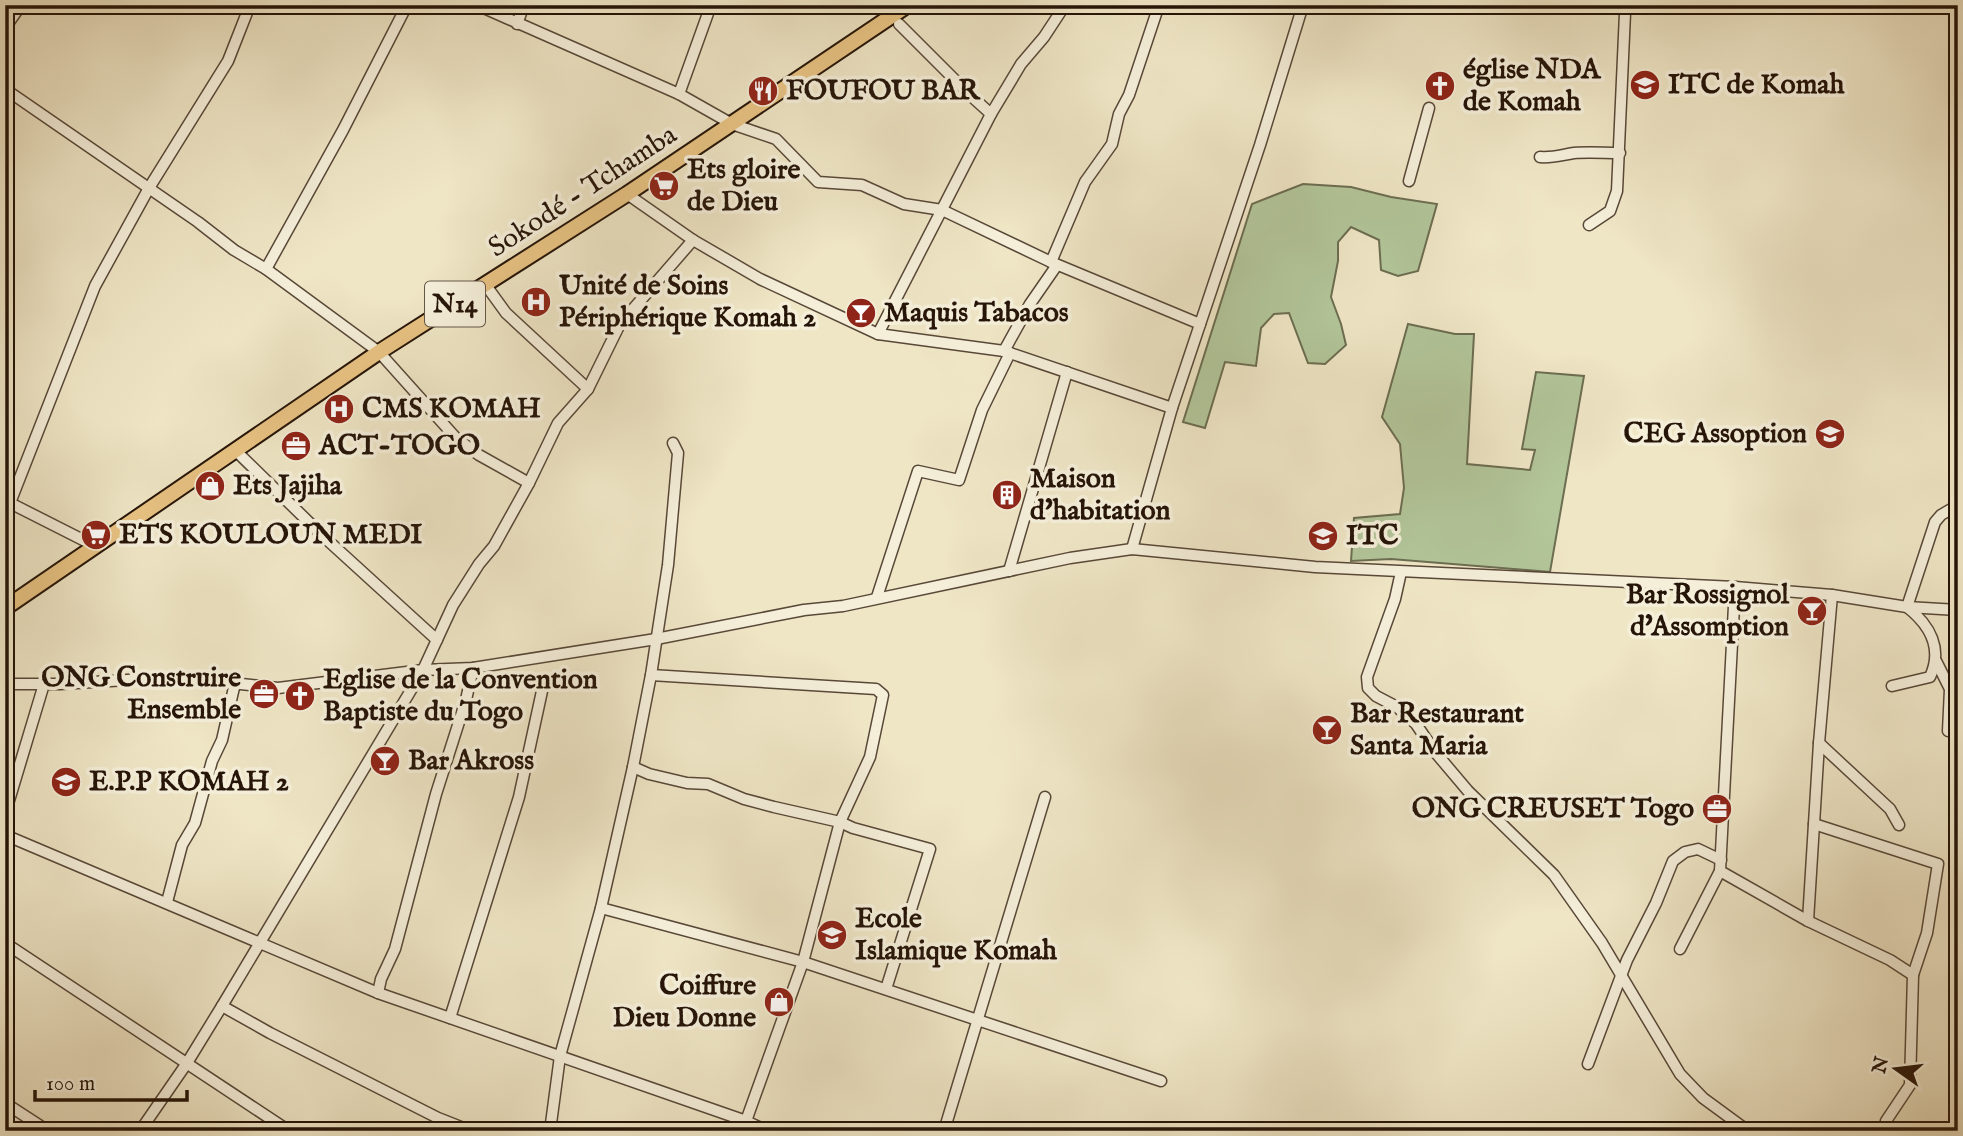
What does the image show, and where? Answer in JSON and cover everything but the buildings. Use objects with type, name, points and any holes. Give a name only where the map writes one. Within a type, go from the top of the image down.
[{"type":"main road","name":"Sokodé - Tchamba","points":[[5,608],[379,352],[627,194],[908,5]]},
{"type":"street","points":[[5,29],[21,5]]},
{"type":"street","points":[[95,547],[7,502],[95,286],[149,188],[228,61],[250,5]]},
{"type":"street","points":[[266,269],[343,130],[407,5]]},
{"type":"street","points":[[477,5],[679,94],[732,124],[776,139],[818,182],[862,185],[904,204],[942,209],[1054,263],[1200,324]]},
{"type":"street","points":[[517,24],[524,5]]},
{"type":"street","points":[[679,94],[711,5]]},
{"type":"street","points":[[878,334],[991,114],[1021,64],[1044,37],[1065,5]]},
{"type":"street","points":[[877,597],[918,471],[959,480],[982,410],[1007,352],[1054,263],[1085,182],[1112,144],[1119,114],[1129,95],[1159,5]]},
{"type":"street","points":[[1132,549],[1172,408],[1260,145],[1303,5]]},
{"type":"street","points":[[1588,225],[1610,211],[1617,191],[1625,13]]},
{"type":"street","points":[[900,24],[991,114]]},
{"type":"street","points":[[5,89],[234,250],[266,269],[379,352],[456,438],[479,455],[529,483]]},
{"type":"street","points":[[1409,181],[1429,108]]},
{"type":"street","points":[[1540,157],[1554,159],[1583,153],[1620,153]]},
{"type":"street","points":[[627,194],[693,240],[760,279],[878,334],[1007,352],[1172,408]]},
{"type":"street","points":[[140,1131],[187,1063],[424,670],[453,605],[494,546],[558,423],[588,389],[620,324],[693,240]]},
{"type":"street","points":[[485,284],[506,313],[588,389]]},
{"type":"street","points":[[1009,571],[1067,372]]},
{"type":"street","points":[[550,1131],[560,1056],[601,908],[633,767],[650,675],[668,565],[678,453],[673,443]]},
{"type":"street","points":[[236,451],[324,537],[437,640]]},
{"type":"street","points":[[1907,607],[1935,522],[1958,505]]},
{"type":"street","points":[[5,684],[177,677],[278,688],[424,670],[473,668],[656,639],[804,610],[843,606],[1070,558],[1132,549],[1315,567],[1735,587],[1832,595],[1907,607],[1958,610]]},
{"type":"street","points":[[1401,572],[1395,599],[1367,677],[1368,688],[1376,696],[1397,707],[1416,724],[1435,752],[1468,791],[1554,874],[1602,943],[1689,1086],[1748,1131]]},
{"type":"street","points":[[1680,949],[1720,865],[1735,587]]},
{"type":"street","points":[[1808,921],[1832,595]]},
{"type":"street","points":[[1892,686],[1930,677],[1935,666],[1932,637],[1927,624],[1907,607]]},
{"type":"street","points":[[1934,657],[1950,689],[1948,731]]},
{"type":"street","points":[[378,993],[403,922],[436,794],[466,700],[473,668]]},
{"type":"street","points":[[650,675],[876,690],[883,695],[870,757],[840,822],[803,962],[746,1121]]},
{"type":"street","points":[[167,902],[182,845],[195,823],[212,761],[222,740],[235,683]]},
{"type":"street","points":[[5,814],[44,684]]},
{"type":"street","points":[[450,1018],[519,797],[542,691]]},
{"type":"street","points":[[1819,743],[1890,809],[1899,825]]},
{"type":"street","points":[[633,767],[649,774],[687,783],[708,784],[744,799],[840,822],[930,849],[886,989]]},
{"type":"street","points":[[944,1131],[1045,797]]},
{"type":"street","points":[[1814,824],[1938,864],[1927,933],[1913,975],[1910,1085],[1886,1121],[1884,1131]]},
{"type":"street","points":[[5,835],[378,993],[746,1121],[767,1131]]},
{"type":"street","points":[[1588,1065],[1621,976],[1657,902],[1673,861],[1685,852],[1698,849],[1808,921],[1890,960],[1913,975]]},
{"type":"street","points":[[601,908],[803,962],[1161,1081]]},
{"type":"street","points":[[5,943],[289,1131]]},
{"type":"street","points":[[222,1006],[438,1118],[471,1131]]},
{"type":"street","points":[[5,1103],[48,1131]]},
{"type":"green space","points":[[1303,184],[1351,187],[1437,204],[1418,271],[1398,276],[1381,270],[1379,240],[1351,227],[1338,242],[1338,261],[1331,297],[1346,345],[1325,364],[1308,363],[1289,313],[1274,314],[1261,328],[1256,366],[1225,362],[1205,428],[1183,422],[1252,204]]},
{"type":"green space","points":[[1408,324],[1455,334],[1474,334],[1467,464],[1530,470],[1535,450],[1522,449],[1536,372],[1584,376],[1550,572],[1391,559],[1351,561],[1354,518],[1400,514],[1404,488],[1400,444],[1382,417]]},
{"type":"place","name":"ITC de Komah","points":[[1645,85]]},
{"type":"place","name":"église NDA de Komah","points":[[1440,86]]},
{"type":"place","name":"FOUFOU BAR","points":[[763,91]]},
{"type":"place","name":"Ets gloire de Dieu","points":[[664,186]]},
{"type":"place","name":"Unité de Soins Périphérique Komah 2","points":[[536,302]]},
{"type":"place","name":"Maquis Tabacos","points":[[861,313]]},
{"type":"place","name":"CMS KOMAH","points":[[339,409]]},
{"type":"place","name":"CEG Assoption","points":[[1830,434]]},
{"type":"place","name":"ACT-TOGO","points":[[296,446]]},
{"type":"place","name":"Ets Jajiha","points":[[210,486]]},
{"type":"place","name":"Maison d'habitation","points":[[1007,495]]},
{"type":"place","name":"ETS KOULOUN MEDI","points":[[96,535]]},
{"type":"place","name":"ITC","points":[[1323,536]]},
{"type":"place","name":"Bar Rossignol d'Assomption","points":[[1812,611]]},
{"type":"place","name":"ONG Construire Ensemble","points":[[264,694]]},
{"type":"place","name":"Eglise de la Convention Baptiste du Togo","points":[[300,696]]},
{"type":"place","name":"Bar Restaurant Santa Maria","points":[[1327,730]]},
{"type":"place","name":"Bar Akross","points":[[385,761]]},
{"type":"place","name":"E.P.P KOMAH 2","points":[[66,782]]},
{"type":"place","name":"ONG CREUSET Togo","points":[[1717,809]]},
{"type":"place","name":"Ecole Islamique Komah","points":[[832,935]]},
{"type":"place","name":"Coiffure Dieu Donne","points":[[779,1002]]}]
